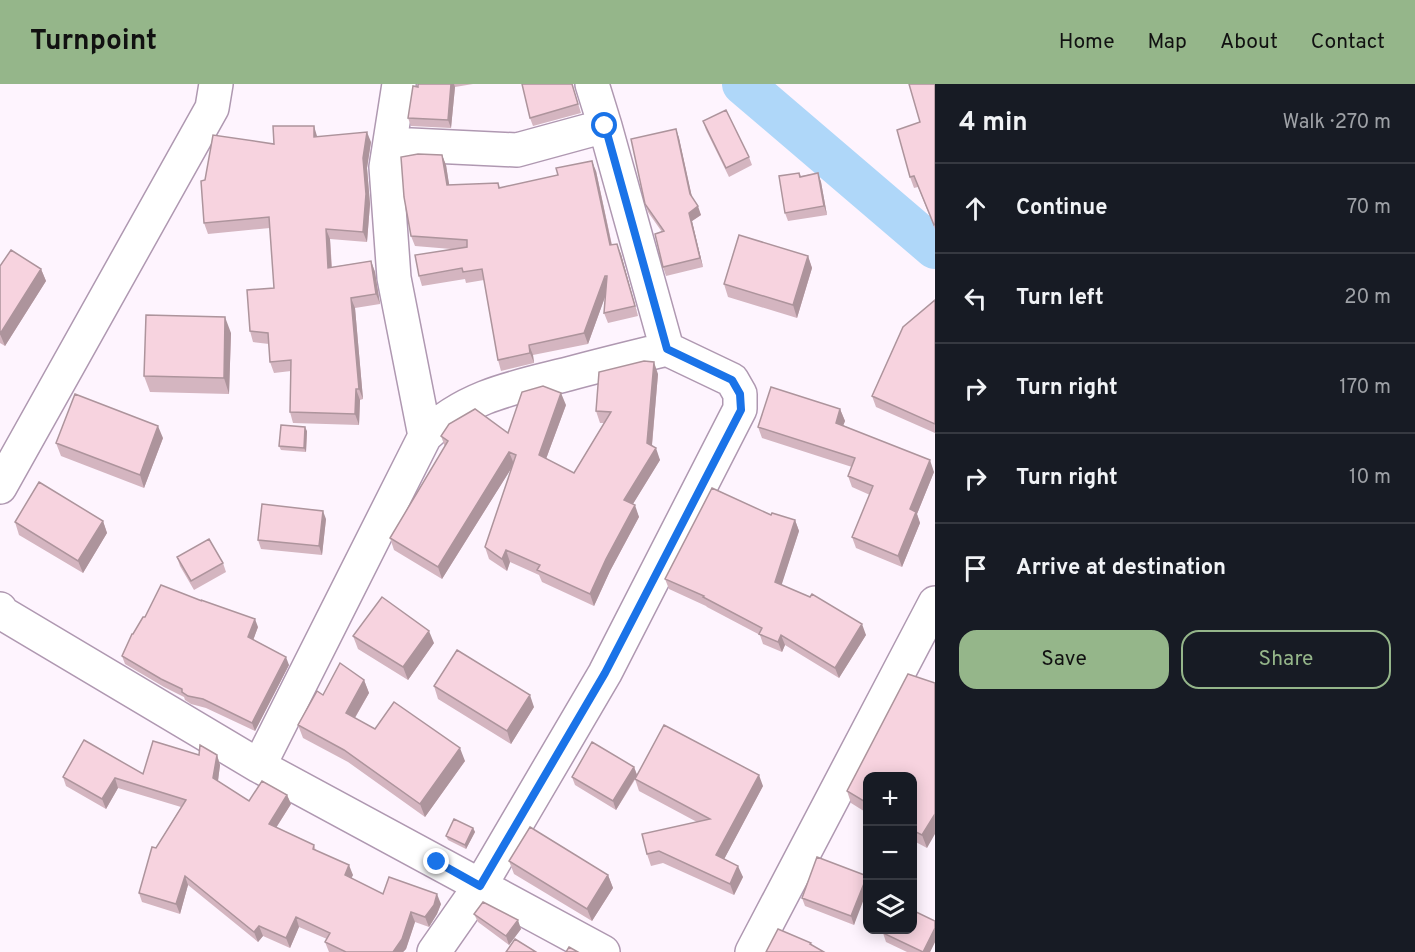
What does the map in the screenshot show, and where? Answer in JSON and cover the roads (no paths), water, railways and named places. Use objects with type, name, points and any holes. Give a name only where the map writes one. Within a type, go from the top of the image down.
[{"type":"street","points":[[0,487],[212,108],[216,84]]},
{"type":"street","points":[[399,84],[386,167],[394,278],[428,425]]},
{"type":"street","points":[[592,84],[667,349]]},
{"type":"street","points":[[390,144],[517,150],[605,126]]},
{"type":"street","points":[[259,766],[428,425],[466,405],[504,390],[667,349],[732,380],[740,394],[741,410],[605,673],[480,886],[434,952]]},
{"type":"street","points":[[752,952],[935,603]]},
{"type":"street","points":[[0,609],[2,613],[259,766],[603,952]]},
{"type":"waterway","points":[[743,84],[935,248]]}]
